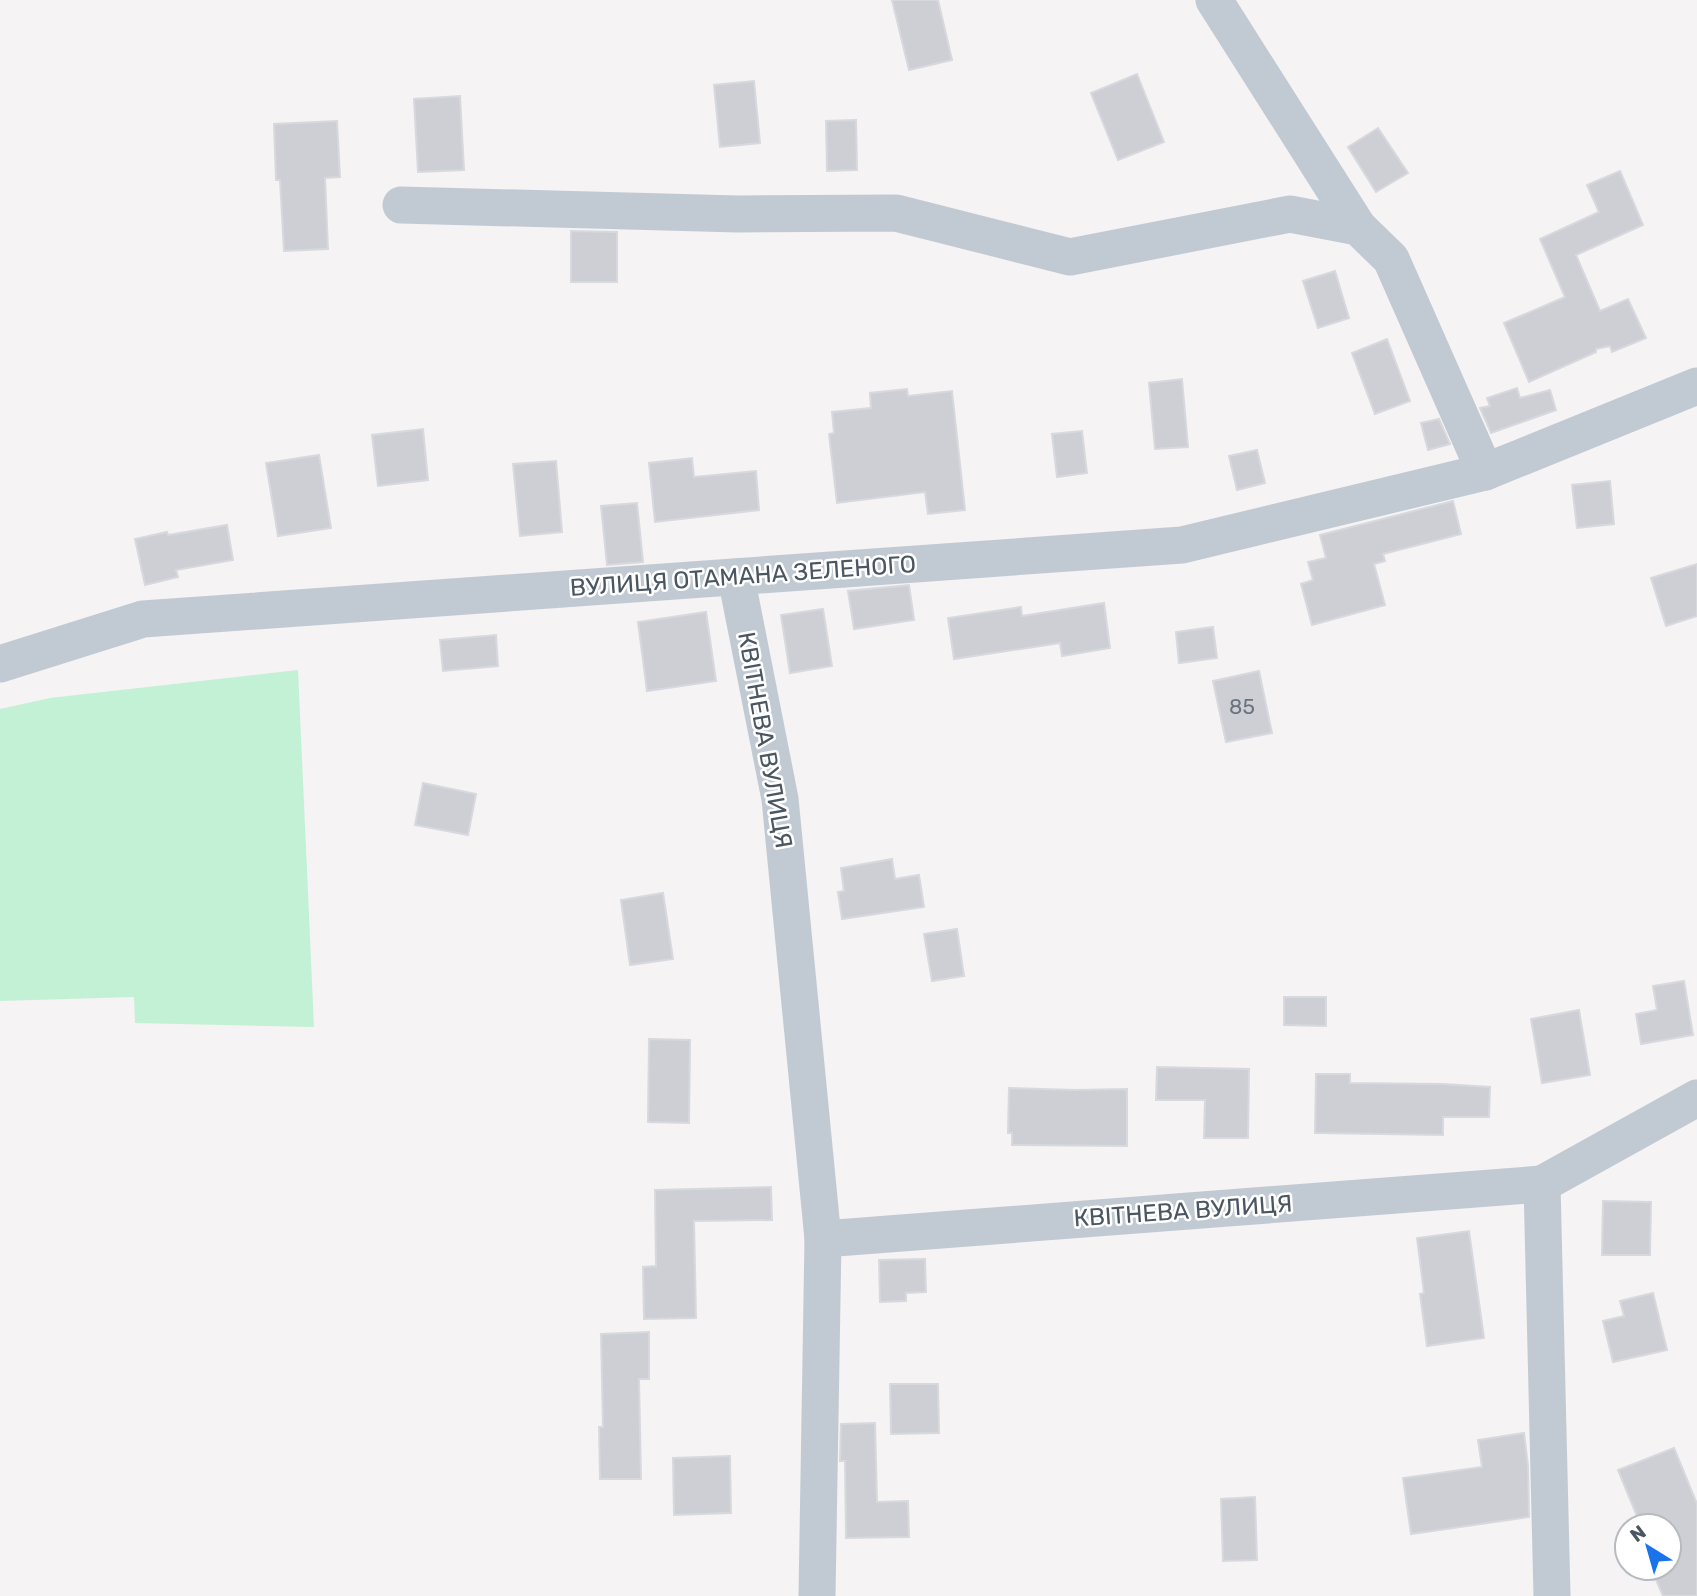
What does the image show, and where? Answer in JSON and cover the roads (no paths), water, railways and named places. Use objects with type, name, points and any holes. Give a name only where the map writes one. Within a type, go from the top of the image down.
[{"type":"street","points":[[1214,0],[1358,227],[1391,259],[1485,472]]},
{"type":"street","points":[[401,205],[738,214],[896,213],[1070,257],[1290,214],[1358,227]]},
{"type":"street","name":"ВУЛИЦЯ ОТАМАНА ЗЕЛЕНОГО","points":[[0,664],[143,618],[1182,545],[1485,472],[1697,386]]},
{"type":"street","name":"КВІТНЕВА ВУЛИЦЯ","points":[[736,577],[780,799],[823,1239],[817,1596]]},
{"type":"street","name":"КВІТНЕВА ВУЛИЦЯ","points":[[823,1239],[1542,1184],[1697,1098]]},
{"type":"street","points":[[1542,1184],[1552,1596]]}]
